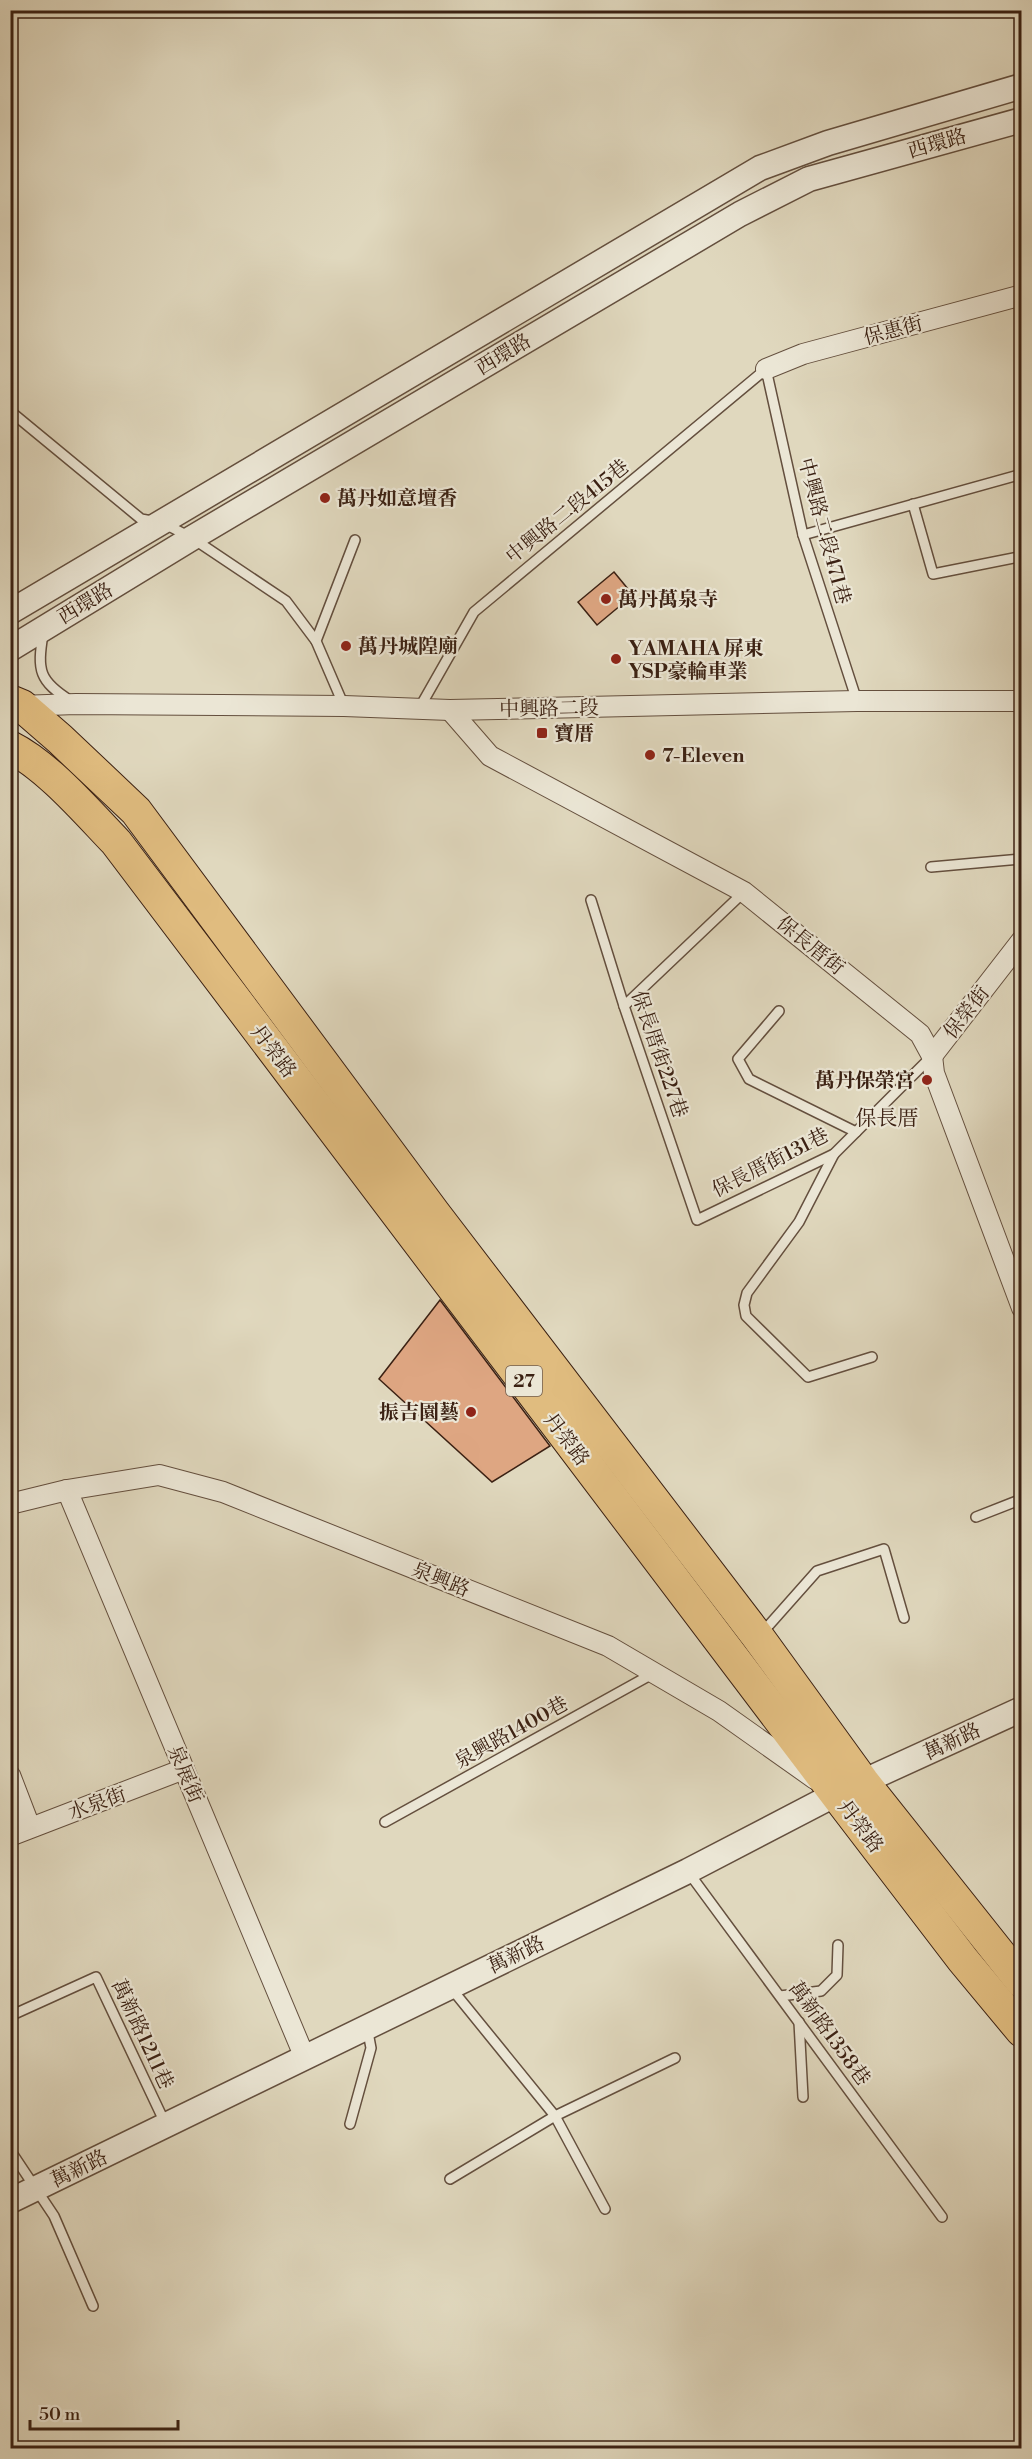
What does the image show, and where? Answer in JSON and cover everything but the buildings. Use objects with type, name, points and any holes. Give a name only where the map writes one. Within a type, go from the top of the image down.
[{"type":"main road","name":"丹榮路","points":[[14,705],[136,811],[422,1223],[850,1788],[1022,1982]]},
{"type":"main road","name":"丹榮路","points":[[10,747],[22,753],[71,795],[116,842],[758,1637],[850,1788],[963,1960],[1022,2031]]},
{"type":"street","name":"西環路","points":[[10,612],[760,168],[828,143],[1022,86]]},
{"type":"street","name":"西環路","points":[[10,648],[740,214],[809,179],[1022,120]]},
{"type":"street","name":"保惠街","points":[[766,369],[803,354],[1022,295]]},
{"type":"street","name":"中興路二段","points":[[14,705],[344,706],[420,707],[450,710],[857,701],[1022,701]]},
{"type":"street","name":"保長厝街","points":[[450,710],[490,756],[744,892],[920,1034],[932,1056],[934,1073],[1016,1275],[1022,1308]]},
{"type":"street","name":"保榮街","points":[[932,1056],[1022,940]]},
{"type":"street","name":"泉興路","points":[[10,1504],[67,1490],[159,1475],[223,1492],[608,1646],[850,1788]]},
{"type":"street","name":"泉展街","points":[[67,1490],[305,2058]]},
{"type":"street","name":"萬新路","points":[[10,2202],[688,1871],[850,1788],[1022,1709]]},
{"type":"street","name":"水泉街","points":[[10,1836],[184,1769]]},
{"type":"street","points":[[10,1775],[30,1827]]},
{"type":"lane","name":"中興路二段471巷","points":[[766,369],[803,535],[857,701]]},
{"type":"lane","name":"中興路二段415巷","points":[[420,707],[474,612],[766,369]]},
{"type":"lane","points":[[10,411],[141,519],[163,523],[192,538],[286,601],[316,641],[344,706]]},
{"type":"lane","points":[[803,535],[1022,474]]},
{"type":"lane","points":[[913,504],[933,574],[1019,557]]},
{"type":"lane","points":[[316,641],[355,540]]},
{"type":"lane","points":[[44,628],[39,656],[43,679],[52,689],[76,704]]},
{"type":"lane","points":[[932,867],[1022,859]]},
{"type":"lane","points":[[624,1006],[744,892]]},
{"type":"lane","name":"保長厝街227巷","points":[[591,900],[624,1006],[697,1220]]},
{"type":"lane","points":[[779,1011],[738,1059],[749,1079],[856,1132]]},
{"type":"lane","name":"保長厝街131巷","points":[[697,1220],[834,1154],[932,1056]]},
{"type":"lane","points":[[834,1154],[799,1222],[747,1293],[744,1305],[746,1317],[808,1377],[872,1357]]},
{"type":"lane","points":[[976,1517],[1022,1499]]},
{"type":"lane","points":[[758,1637],[817,1571],[884,1549],[904,1618]]},
{"type":"lane","name":"泉興路1400巷","points":[[386,1822],[654,1673]]},
{"type":"lane","name":"萬新路1358巷","points":[[688,1871],[942,2217]]},
{"type":"lane","points":[[780,1996],[821,1991],[837,1975],[838,1945]]},
{"type":"lane","name":"萬新路1211巷","points":[[10,2016],[96,1977],[166,2126]]},
{"type":"lane","points":[[449,1986],[555,2116],[605,2209]]},
{"type":"lane","points":[[799,2021],[803,2097]]},
{"type":"lane","points":[[350,2124],[371,2048],[367,2027]]},
{"type":"lane","points":[[450,2179],[555,2116],[675,2058]]},
{"type":"lane","points":[[10,2150],[54,2216],[93,2306]]},
{"type":"place","name":"萬丹如意壇香","points":[[325,498]]},
{"type":"place","name":"萬丹萬泉寺","points":[[606,599]]},
{"type":"place","name":"萬丹城隍廟","points":[[346,646]]},
{"type":"place","name":"YAMAHA 屏東 YSP豪輪車業","points":[[616,659]]},
{"type":"place","name":"寶厝","points":[[542,733]]},
{"type":"place","name":"7-Eleven","points":[[650,755]]},
{"type":"place","name":"萬丹保榮宮","points":[[927,1080]]},
{"type":"place","name":"振吉園藝","points":[[471,1412]]},
{"type":"district","name":"保長厝","points":[[887,1118]]}]
